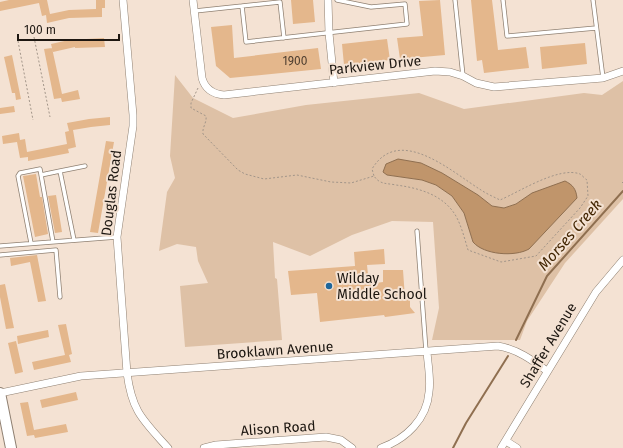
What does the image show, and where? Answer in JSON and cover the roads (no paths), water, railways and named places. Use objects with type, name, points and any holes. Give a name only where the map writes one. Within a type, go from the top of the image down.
[{"type":"main road","points":[[0,393],[4,433],[11,448]]},
{"type":"street","name":"Douglas Road","points":[[123,0],[133,126],[117,237],[127,373],[130,394],[136,410],[168,448]]},
{"type":"street","points":[[194,0],[194,11]]},
{"type":"street","points":[[328,0],[329,33],[334,83]]},
{"type":"street","name":"Parkview Drive","points":[[194,11],[204,85],[209,90],[217,94],[224,95],[435,71],[450,72],[463,76],[476,83],[494,87],[602,78],[623,72]]},
{"type":"street","name":"Shaffer Avenue","points":[[501,448],[596,292],[623,260]]},
{"type":"street","name":"Brooklawn Avenue","points":[[0,393],[81,376],[498,346],[509,348],[526,356],[547,371]]},
{"type":"street","points":[[381,448],[395,443],[406,434],[416,424],[424,412],[430,391],[426,352]]},
{"type":"street","name":"Alison Road","points":[[204,448],[216,445],[326,437],[341,440],[352,448]]},
{"type":"street","points":[[506,441],[517,448]]},
{"type":"lane","points":[[242,6],[246,42],[407,24],[405,4],[371,7],[338,0]]},
{"type":"lane","points":[[455,0],[463,76]]},
{"type":"lane","points":[[503,0],[507,36],[596,28]]},
{"type":"lane","points":[[593,0],[602,78]]},
{"type":"lane","points":[[194,11],[280,2],[284,38]]},
{"type":"lane","points":[[41,175],[85,166]]},
{"type":"lane","points":[[31,244],[18,176],[20,173],[40,169],[53,242]]},
{"type":"lane","points":[[60,170],[74,240]]},
{"type":"lane","points":[[417,231],[426,352]]},
{"type":"lane","points":[[0,246],[117,237]]},
{"type":"lane","points":[[0,255],[56,250],[60,297]]},
{"type":"waterway","name":"Morses Creek","points":[[516,340],[547,276],[623,191]]},
{"type":"waterway","name":"Morses Creek","points":[[453,448],[466,423],[508,356]]},
{"type":"place","name":"Wilday Middle School","points":[[329,286]]}]
